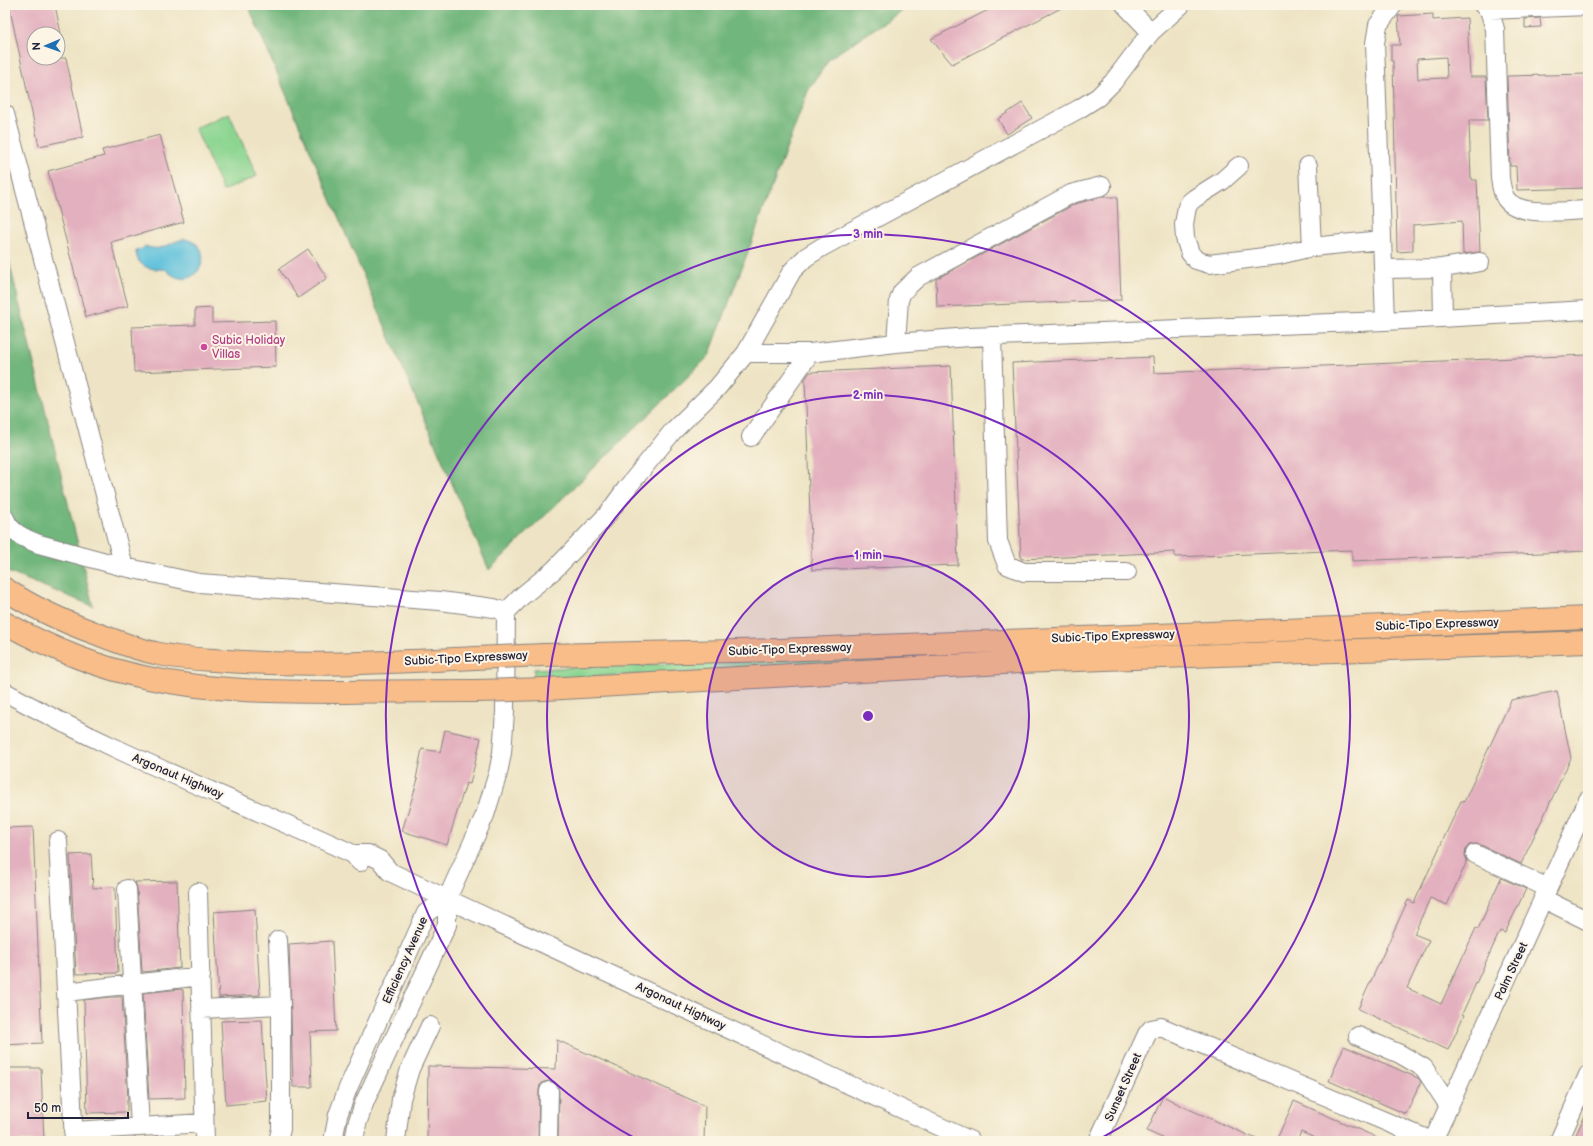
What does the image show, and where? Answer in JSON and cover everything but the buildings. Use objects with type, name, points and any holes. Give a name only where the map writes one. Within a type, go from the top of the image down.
[{"type":"highway","name":"Subic-Tipo Expressway","points":[[5,589],[38,609],[78,627],[126,645],[156,654],[205,660],[270,663],[376,662],[544,655],[778,650],[1588,618]]},
{"type":"highway","name":"Subic-Tipo Expressway","points":[[5,623],[66,653],[108,668],[148,678],[201,687],[244,691],[305,692],[546,688],[1020,662],[1588,642]]},
{"type":"street","points":[[1125,5],[1151,32]]},
{"type":"street","points":[[447,899],[485,815],[498,773],[502,753],[505,712],[506,612],[522,596],[554,570],[591,534],[673,431],[717,388],[746,353],[792,271],[806,257],[822,247],[1079,110],[1098,96],[1113,82],[1151,32],[1181,5]]},
{"type":"street","points":[[1385,321],[1375,43],[1378,25],[1393,5]]},
{"type":"street","points":[[1588,6],[1486,8],[1495,30],[1499,164],[1502,190],[1507,200],[1517,208],[1531,211],[1588,210]]},
{"type":"street","points":[[5,114],[124,567]]},
{"type":"street","points":[[1239,166],[1222,181],[1190,202],[1184,224],[1184,238],[1190,253],[1196,260],[1209,264],[1279,255],[1312,247],[1382,240]]},
{"type":"street","points":[[1308,166],[1312,247]]},
{"type":"street","points":[[896,343],[899,300],[902,292],[918,277],[1072,194],[1102,186]]},
{"type":"street","points":[[1384,269],[1442,268],[1480,262]]},
{"type":"street","points":[[1442,268],[1443,318]]},
{"type":"street","points":[[746,353],[810,352],[896,343],[992,336],[1385,321],[1588,310]]},
{"type":"street","points":[[992,336],[998,541],[1007,565],[1024,572],[1127,572]]},
{"type":"street","points":[[751,437],[810,352]]},
{"type":"street","points":[[5,518],[15,532],[25,539],[39,544],[124,567],[199,583],[440,601],[494,608],[506,612]]},
{"type":"street","name":"Argonaut Highway","points":[[5,692],[135,758],[285,822],[353,854],[363,865],[375,871],[390,872],[970,1141]]},
{"type":"street","name":"Palm Street","points":[[1432,1141],[1588,801]]},
{"type":"street","points":[[58,841],[74,1136],[140,1127],[204,1123]]},
{"type":"street","points":[[1475,854],[1546,893],[1588,921]]},
{"type":"street","points":[[127,889],[140,1127]]},
{"type":"street","points":[[198,892],[205,1141]]},
{"type":"street","name":"Efficiency Avenue","points":[[333,1141],[338,1115],[348,1088],[426,913],[447,899]]},
{"type":"street","name":"Efficiency Avenue","points":[[354,1141],[357,1124],[365,1100],[447,924],[447,899]]},
{"type":"street","points":[[278,940],[281,1005],[281,1129],[278,1141]]},
{"type":"street","points":[[66,992],[200,976]]},
{"type":"street","points":[[201,1009],[281,1005]]},
{"type":"street","points":[[396,1141],[400,1099],[410,1069],[430,1026]]},
{"type":"street","name":"Sunset Street","points":[[1098,1141],[1147,1034],[1155,1028],[1161,1027],[1432,1141]]},
{"type":"street","points":[[1358,1036],[1400,1054],[1424,1068],[1449,1106]]},
{"type":"street","points":[[1559,1141],[1588,1076]]},
{"type":"street","points":[[548,1141],[549,1091]]},
{"type":"green space","points":[[248,5],[914,5],[903,10],[830,58],[808,91],[709,356],[489,570]]},
{"type":"green space","points":[[229,113],[257,176],[223,191],[195,128]]},
{"type":"green space","points":[[5,245],[93,606],[5,571]]},
{"type":"green space","points":[[1588,628],[1588,635],[534,679],[534,669]]},
{"type":"water","points":[[184,239],[195,243],[201,251],[203,259],[200,268],[194,275],[186,278],[176,277],[165,269],[149,268],[141,264],[138,260],[136,250],[142,249],[145,246],[151,248],[161,248]]},
{"type":"place","name":"Subic Holiday Villas","points":[[204,347]]}]
